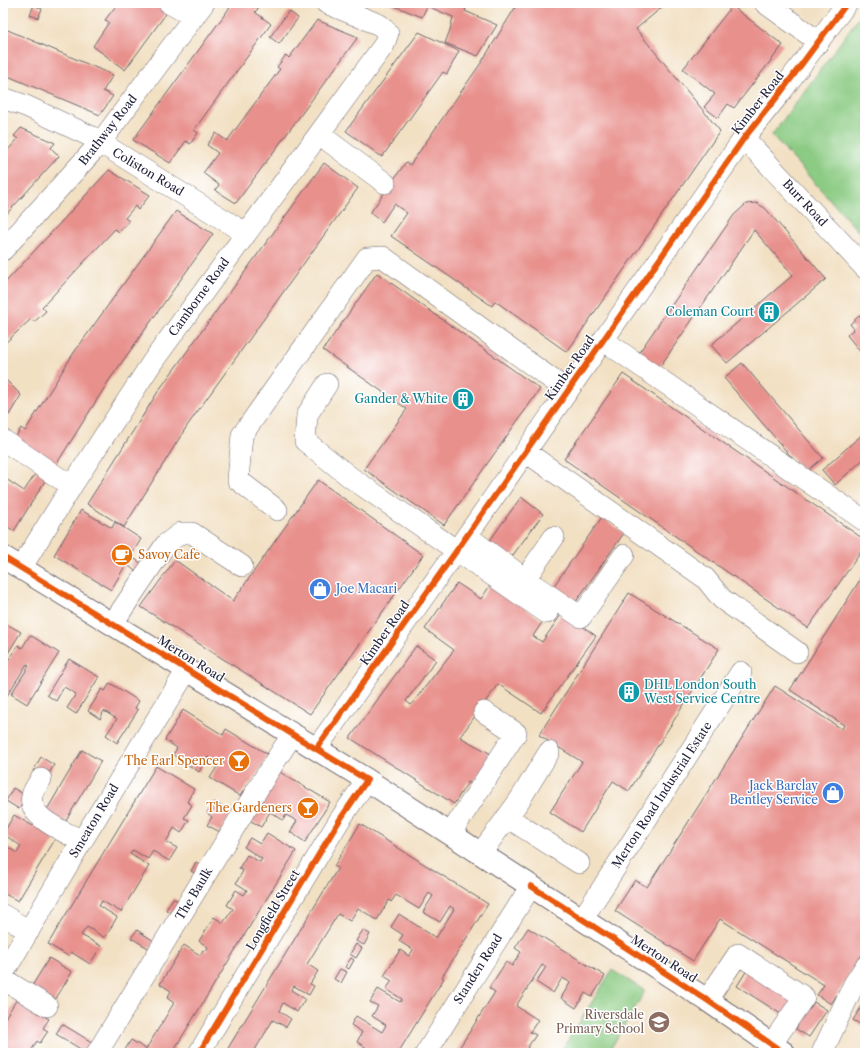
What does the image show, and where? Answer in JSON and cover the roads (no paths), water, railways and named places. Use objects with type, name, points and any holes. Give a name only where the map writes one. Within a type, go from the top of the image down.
[{"type":"main road","name":"Merton Road","points":[[12,562],[367,780],[482,853],[707,1000],[778,1049]]},
{"type":"street","points":[[169,3],[199,10]]},
{"type":"street","name":"Camborne Road","points":[[12,562],[72,484],[153,361],[384,45],[388,33],[380,26],[326,3]]},
{"type":"street","points":[[765,3],[819,42]]},
{"type":"street","name":"Kimber Road","points":[[316,749],[526,452],[744,138],[781,92],[847,3]]},
{"type":"street","name":"Brathway Road","points":[[3,250],[100,143],[199,10]]},
{"type":"street","name":"Coliston Road","points":[[3,98],[26,106],[100,143],[246,233]]},
{"type":"street","points":[[319,134],[385,183]]},
{"type":"street","name":"Burr Road","points":[[744,138],[865,268]]},
{"type":"street","points":[[277,510],[238,480],[242,435],[367,258],[383,257],[568,390]]},
{"type":"street","points":[[603,340],[865,521]]},
{"type":"street","points":[[327,384],[307,414],[305,441],[350,477],[525,579],[581,617],[624,555]]},
{"type":"street","points":[[3,440],[59,478],[72,484]]},
{"type":"street","points":[[526,452],[705,578],[722,599],[797,652]]},
{"type":"street","points":[[113,623],[166,544],[181,533],[192,533],[242,566]]},
{"type":"street","points":[[525,579],[554,537]]},
{"type":"street","points":[[462,543],[547,613]]},
{"type":"street","name":"Smeaton Road","points":[[3,974],[82,841],[187,670]]},
{"type":"street","name":"Merton Road Industrial Estate","points":[[583,918],[741,672]]},
{"type":"street","points":[[451,834],[516,733],[484,712]]},
{"type":"street","name":"The Baulk","points":[[97,1053],[292,735]]},
{"type":"street","points":[[482,853],[549,752]]},
{"type":"street","points":[[40,779],[32,795],[32,806],[37,815],[82,841]]},
{"type":"street","name":"Longfield Street","points":[[199,1053],[335,828],[367,780]]},
{"type":"street","points":[[507,817],[579,863]]},
{"type":"street","name":"Standen Road","points":[[426,1053],[531,886]]},
{"type":"street","points":[[3,915],[29,931]]},
{"type":"street","points":[[707,1000],[738,954],[804,997],[778,1049]]},
{"type":"street","points":[[822,1053],[854,984],[865,967]]},
{"type":"street","points":[[3,979],[47,1006]]},
{"type":"place","name":"Coleman Court","points":[[769,312]]},
{"type":"place","name":"Gander & White","points":[[463,399]]},
{"type":"place","name":"Savoy Cafe","points":[[122,555]]},
{"type":"place","name":"Joe Macari","points":[[320,589]]},
{"type":"place","name":"DHL London South West Service Centre","points":[[629,692]]},
{"type":"place","name":"The Earl Spencer","points":[[239,761]]},
{"type":"place","name":"Jack Barclay Bentley Service","points":[[833,793]]},
{"type":"place","name":"The Gardeners","points":[[308,808]]},
{"type":"place","name":"Riversdale Primary School","points":[[659,1022]]}]
